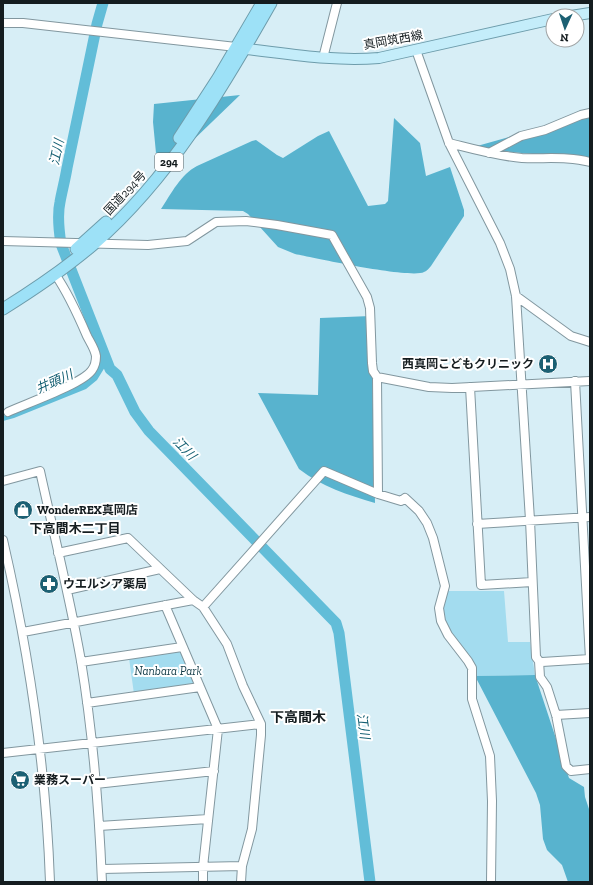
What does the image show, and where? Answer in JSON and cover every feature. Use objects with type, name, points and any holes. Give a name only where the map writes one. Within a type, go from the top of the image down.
[{"type":"highway","name":"国道294号","points":[[241,48],[262,3]]},
{"type":"highway","name":"国道294号","points":[[3,308],[57,270],[71,252],[89,243],[129,199],[168,152],[271,3]]},
{"type":"highway","name":"国道294号","points":[[3,300],[57,270]]},
{"type":"main road","name":"真岡筑西線","points":[[241,48],[323,58],[379,58],[545,21]]},
{"type":"street","points":[[323,58],[337,3]]},
{"type":"street","points":[[3,24],[23,23],[90,32],[111,33],[241,48]]},
{"type":"street","points":[[416,50],[449,143],[505,255],[514,281],[530,520],[536,658],[539,662],[540,677],[547,688],[556,715],[566,766],[571,771],[590,769]]},
{"type":"street","points":[[489,153],[521,136],[545,130],[581,115],[590,113]]},
{"type":"street","points":[[449,143],[489,153],[520,157],[577,159],[590,162]]},
{"type":"street","points":[[3,241],[52,242],[71,252],[89,243],[148,245],[188,241],[216,222],[246,220],[332,235],[367,297],[370,308],[372,363],[373,371],[377,377],[378,494]]},
{"type":"street","points":[[8,412],[75,383],[87,376],[92,371],[95,364],[96,355],[57,270]]},
{"type":"street","points":[[516,296],[571,336],[590,342]]},
{"type":"street","points":[[377,377],[429,387],[470,387],[590,381]]},
{"type":"street","points":[[539,662],[590,659],[586,517],[575,381]]},
{"type":"street","points":[[470,387],[481,584],[532,582]]},
{"type":"street","points":[[3,481],[40,471],[67,590],[81,662],[96,784],[102,882]]},
{"type":"street","points":[[203,607],[324,471],[378,494],[401,501],[405,498],[419,511],[432,538],[445,586],[439,608],[441,621],[448,635],[472,668],[472,699],[490,756],[492,801],[491,882]]},
{"type":"street","points":[[477,524],[586,517]]},
{"type":"street","points":[[58,553],[128,538],[193,600],[203,607],[227,644],[243,686],[261,724],[252,829],[242,866],[241,882]]},
{"type":"street","points":[[3,540],[6,562],[22,632],[40,749],[48,829],[50,882]]},
{"type":"street","points":[[67,590],[160,569]]},
{"type":"street","points":[[22,632],[193,600]]},
{"type":"street","points":[[165,605],[218,729],[203,867],[203,882]]},
{"type":"street","points":[[81,662],[182,647]]},
{"type":"street","points":[[87,703],[200,687]]},
{"type":"street","points":[[556,715],[590,713]]},
{"type":"street","points":[[3,753],[261,724]]},
{"type":"street","points":[[96,784],[214,771]]},
{"type":"street","points":[[99,826],[208,819]]},
{"type":"street","points":[[102,869],[242,866]]},
{"type":"green space","points":[[444,591],[504,591],[508,642],[530,642],[535,675],[475,676],[441,621]]},
{"type":"green space","name":"Nanbara Park","points":[[177,650],[183,652],[195,682],[193,686],[134,694],[129,658]]},
{"type":"shaded area","points":[[240,95],[158,174],[153,122],[154,104]]},
{"type":"shaded area","points":[[590,114],[590,163],[543,155],[470,148]]},
{"type":"shaded area","points":[[394,118],[420,143],[426,176],[450,167],[464,210],[464,216],[431,266],[424,272],[401,273],[295,254],[278,247],[248,214],[243,211],[161,209],[181,179],[197,166],[256,140],[283,158],[318,136],[329,131],[368,206],[385,204],[388,201]]},
{"type":"shaded area","points":[[371,316],[375,503],[326,486],[299,469],[258,393],[318,395],[320,318]]},
{"type":"shaded area","points":[[100,354],[105,367],[97,380],[86,389],[3,421],[3,416],[89,379],[95,371]]},
{"type":"shaded area","points":[[535,675],[569,778],[584,787],[585,797],[590,812],[590,882],[568,882],[562,865],[547,850],[543,839],[540,805],[536,793],[475,676]]},
{"type":"waterway","name":"江川","points":[[103,3],[97,24],[59,207],[61,244],[110,369],[117,375],[135,412],[149,431],[336,623],[339,633],[370,882]]},
{"type":"place","name":"西真岡こどもクリニック","points":[[548,364]]},
{"type":"place","name":"WonderREX真岡店","points":[[23,510]]},
{"type":"place","name":"ウエルシア薬局","points":[[49,584]]},
{"type":"place","name":"業務スーパー","points":[[20,780]]},
{"type":"district","name":"下高間木二丁目","points":[[75,528]]},
{"type":"district","name":"下高間木","points":[[298,717]]},
{"type":"water label","name":"井頭川","points":[[54,381]]}]
